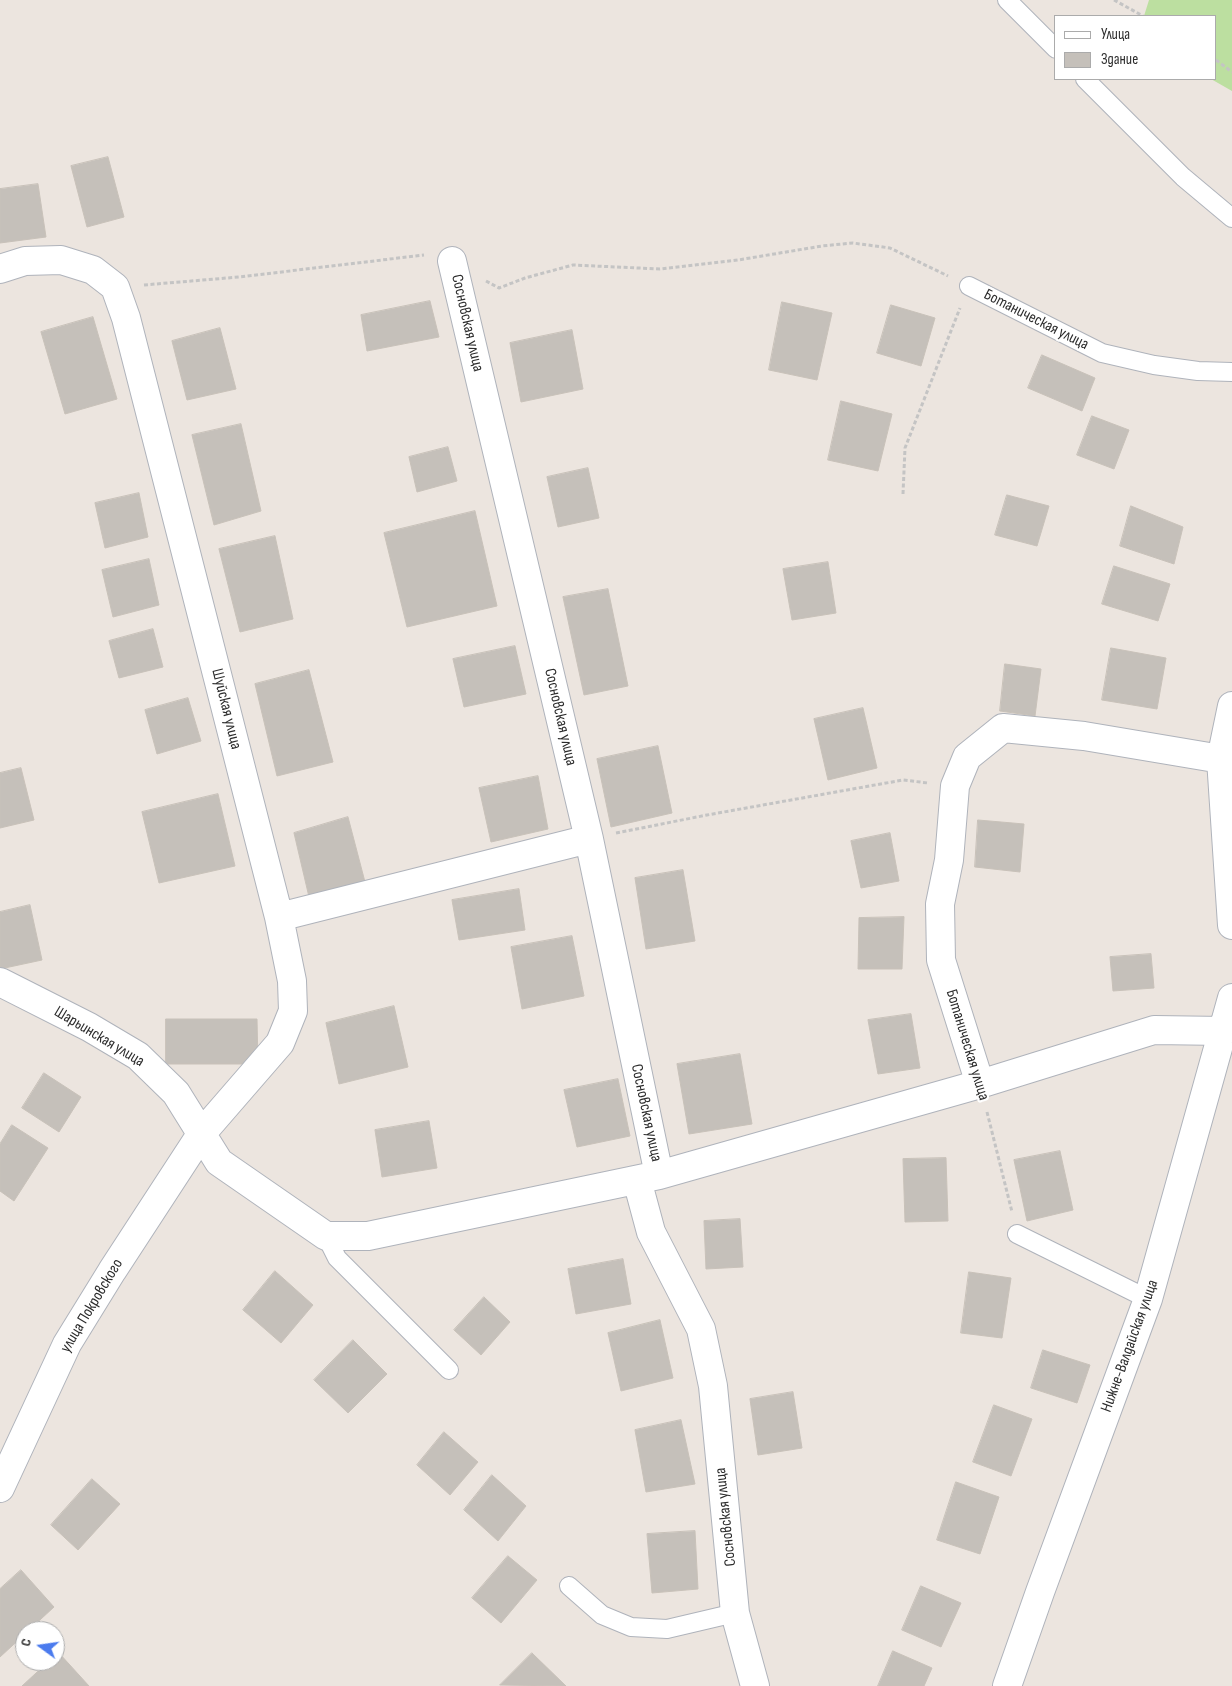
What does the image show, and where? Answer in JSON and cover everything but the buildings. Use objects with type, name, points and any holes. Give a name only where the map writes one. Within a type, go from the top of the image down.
[{"type":"street","points":[[0,269],[25,261],[61,260],[93,270],[115,287]]},
{"type":"street","name":"Сосновская улица","points":[[452,261],[589,839],[648,1178],[651,1232],[701,1329],[713,1386],[735,1613],[755,1686]]},
{"type":"street","name":"Шуйская улица","points":[[115,287],[126,318],[279,917],[292,981],[292,1012],[280,1043],[202,1134]]},
{"type":"street","points":[[1232,706],[1221,759],[1232,925]]},
{"type":"street","name":"Ботаническая улица","points":[[980,1084],[941,960],[940,904],[949,860],[954,786],[967,757],[1002,728],[1084,736],[1221,759]]},
{"type":"street","points":[[279,917],[589,839]]},
{"type":"street","name":"Шарьинская улица","points":[[0,982],[89,1027],[138,1056],[176,1093],[219,1162],[326,1236]]},
{"type":"street","name":"Нижне-Валдайская улица","points":[[1007,1686],[1148,1299],[1228,1032],[1232,998]]},
{"type":"street","points":[[326,1236],[368,1236],[648,1178],[980,1084],[1154,1030],[1228,1032]]},
{"type":"street","name":"улица Покровского","points":[[0,1488],[68,1344],[112,1271],[202,1134]]},
{"type":"lane","points":[[1008,0],[1054,47]]},
{"type":"lane","points":[[1086,80],[1182,177],[1232,218]]},
{"type":"lane","name":"Ботаническая улица","points":[[969,286],[1102,353],[1154,365],[1198,371],[1232,372]]},
{"type":"lane","points":[[1018,1234],[1148,1299]]},
{"type":"lane","points":[[326,1236],[337,1258],[449,1370]]},
{"type":"lane","points":[[570,1586],[602,1615],[631,1626],[667,1629],[735,1613]]},
{"type":"path","points":[[1114,0],[1141,15]]},
{"type":"path","points":[[1217,61],[1232,72]]},
{"type":"path","points":[[115,287],[239,277],[428,254],[452,261],[499,288],[525,278],[573,265],[660,269],[853,243],[890,248],[969,286]]},
{"type":"path","name":"Ботаническая улица","points":[[903,494],[905,448],[969,286]]},
{"type":"path","points":[[589,839],[707,815],[903,780],[954,786]]},
{"type":"path","name":"Ботаническая улица","points":[[980,1084],[1018,1234]]},
{"type":"green space","points":[[1149,0],[1232,0],[1232,91],[1213,80],[1217,80],[1217,15],[1144,15]]}]
